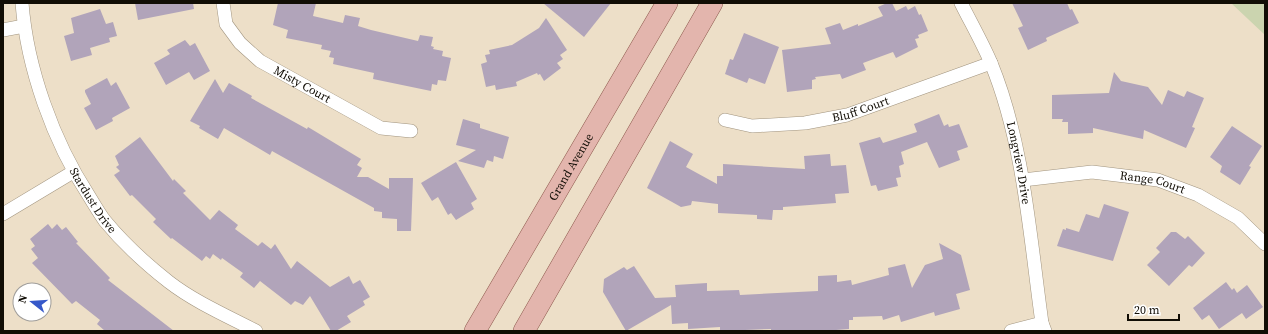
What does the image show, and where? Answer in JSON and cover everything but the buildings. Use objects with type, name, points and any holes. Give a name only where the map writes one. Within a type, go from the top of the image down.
[{"type":"main road","name":"Grand Avenue","points":[[475,331],[667,3]]},
{"type":"main road","points":[[524,331],[712,3]]},
{"type":"street","name":"Stardust Drive","points":[[22,3],[24,26],[45,108],[73,172],[105,220],[136,255],[170,283],[205,305],[256,331]]},
{"type":"street","name":"Misty Court","points":[[223,3],[226,24],[240,43],[260,61],[381,128],[411,131]]},
{"type":"street","name":"Longview Drive","points":[[961,3],[991,63],[1008,114],[1023,180],[1043,327]]},
{"type":"street","points":[[3,30],[24,26]]},
{"type":"street","name":"Bluff Court","points":[[725,120],[752,126],[805,123],[847,115],[991,63]]},
{"type":"street","points":[[3,214],[73,172]]},
{"type":"street","name":"Range Court","points":[[1023,180],[1092,172],[1158,180],[1198,195],[1238,218],[1265,244]]},
{"type":"street","points":[[1011,331],[1043,327]]},
{"type":"green space","points":[[1231,3],[1265,3],[1265,35]]}]
